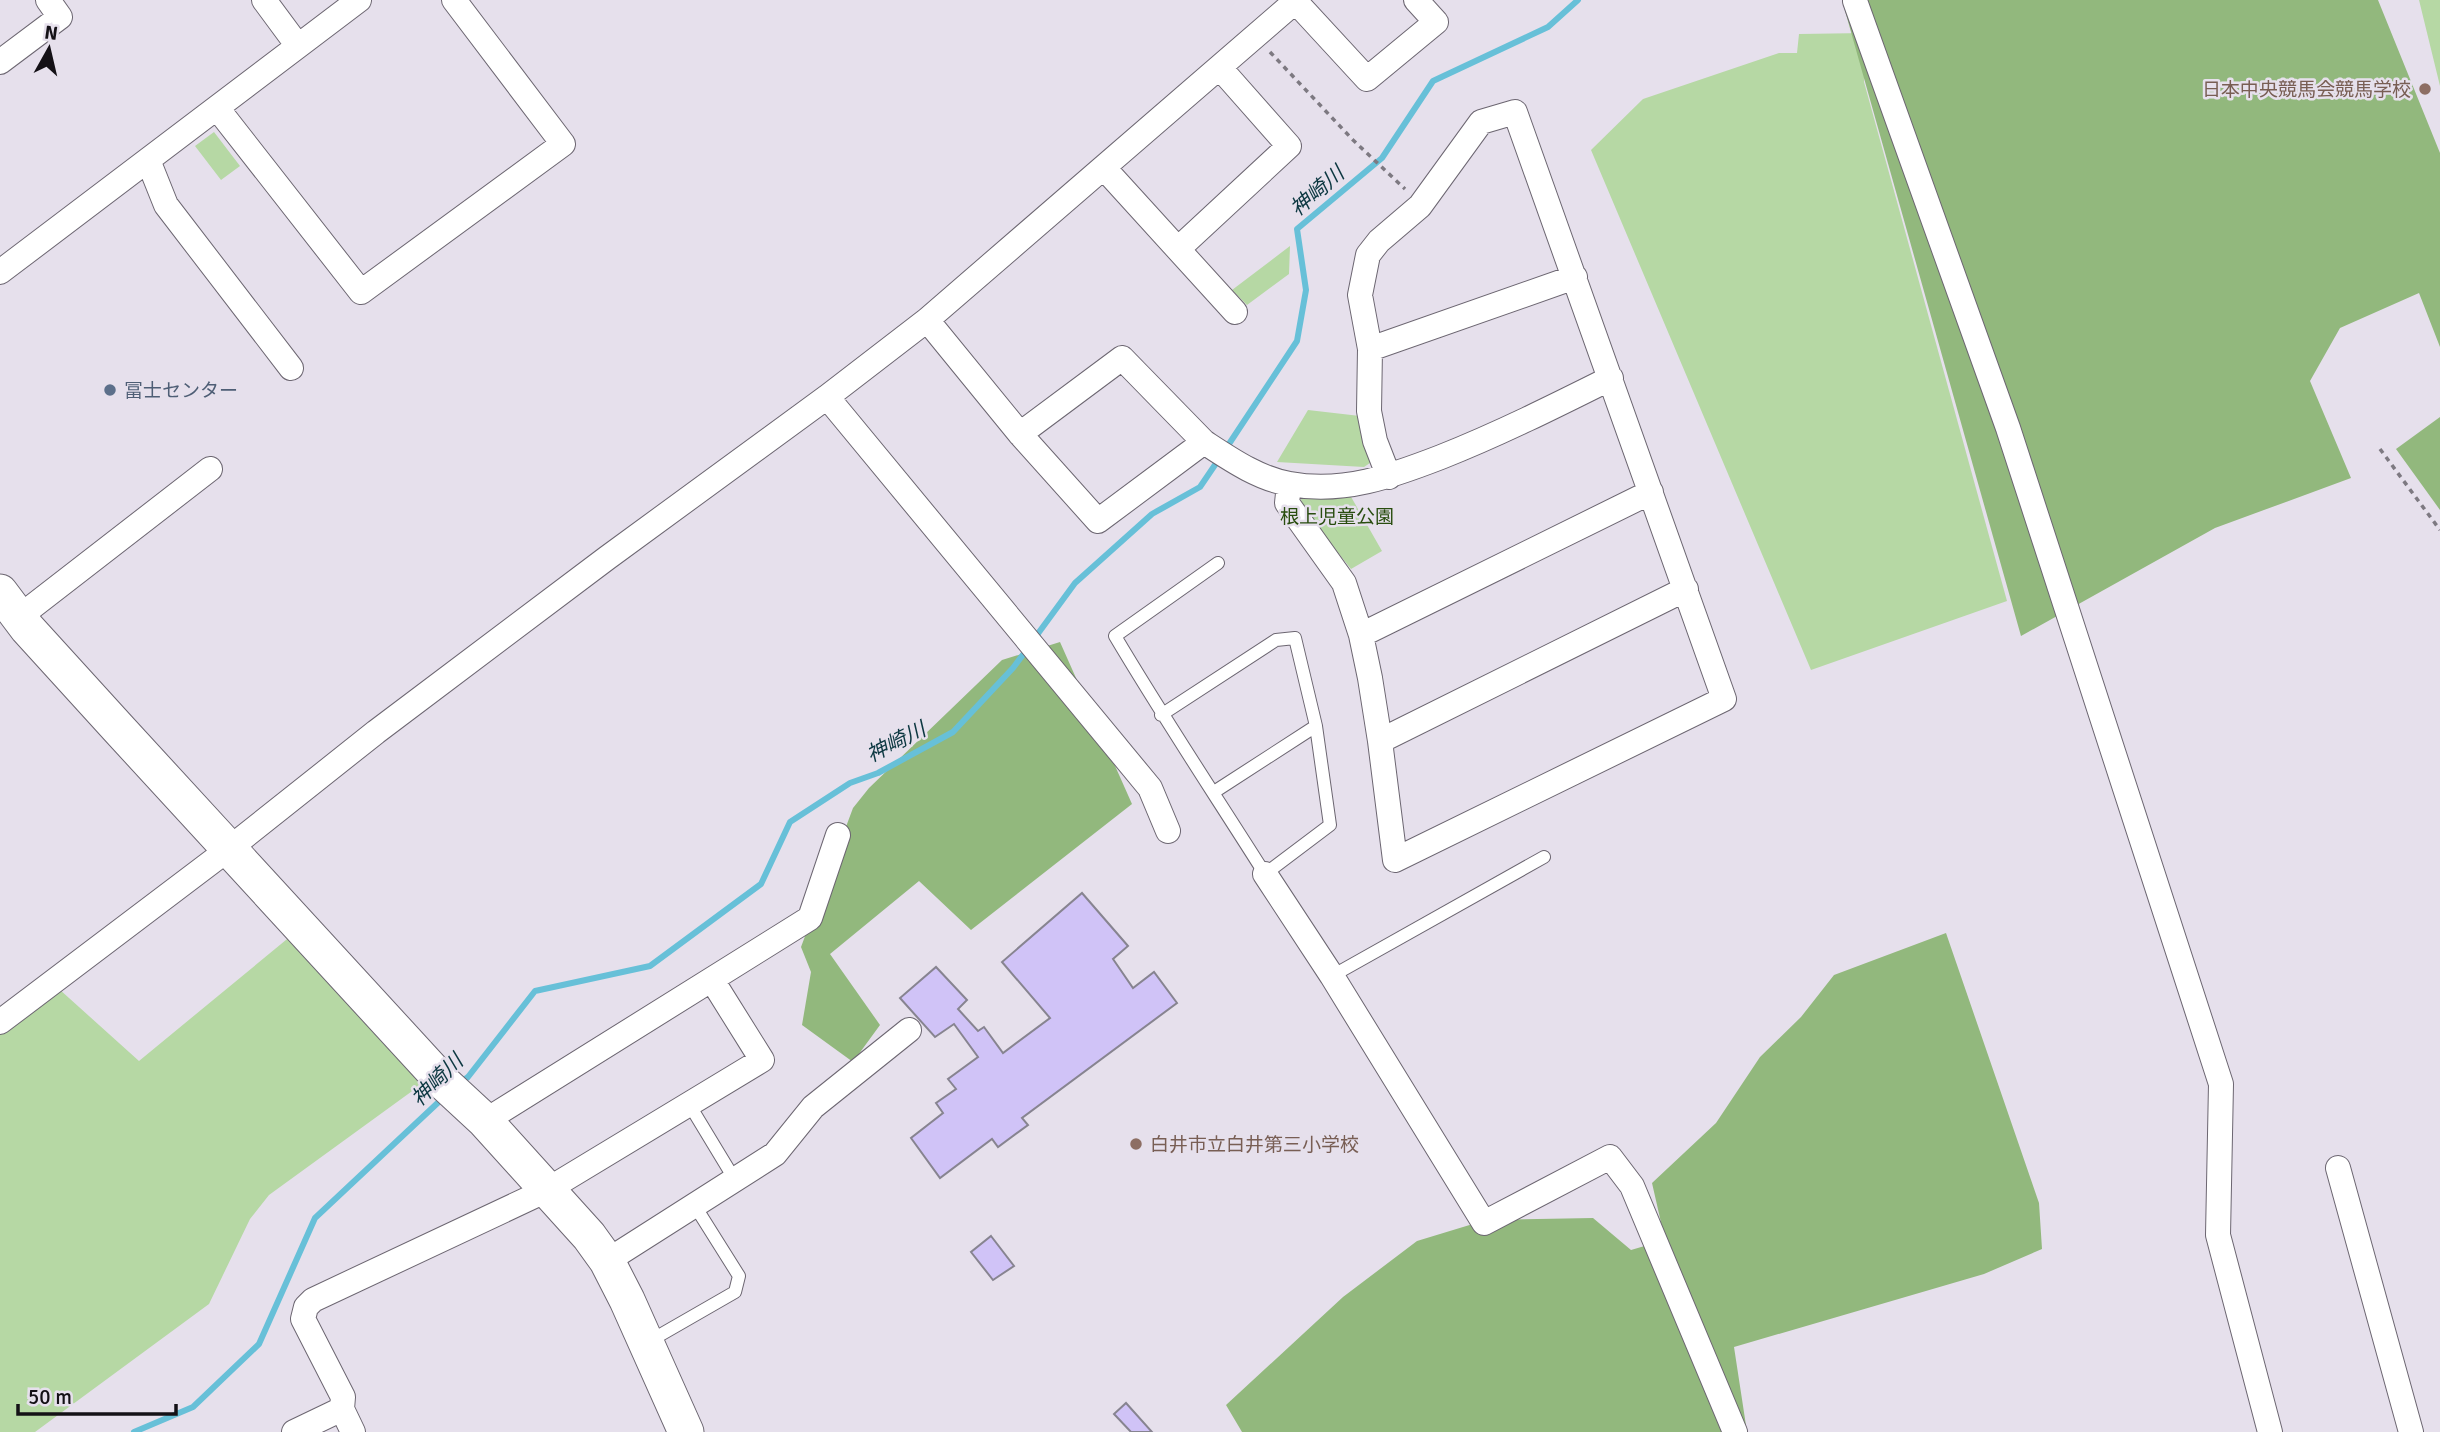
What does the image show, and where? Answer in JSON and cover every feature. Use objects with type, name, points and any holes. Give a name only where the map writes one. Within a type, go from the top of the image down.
[{"type":"street","points":[[0,62],[60,17],[47,0]]},
{"type":"street","points":[[264,0],[298,46]]},
{"type":"street","points":[[0,272],[359,0]]},
{"type":"street","points":[[217,108],[361,292],[569,151],[454,0]]},
{"type":"street","points":[[0,1022],[584,574],[827,397],[927,320],[1296,1],[1367,79],[1437,22],[1416,0]]},
{"type":"street","points":[[1855,1],[2008,428],[2221,1084],[2218,1236],[2270,1432]]},
{"type":"street","points":[[1178,249],[1289,146],[1220,68]]},
{"type":"street","points":[[1289,484],[1287,503],[1344,583],[1361,635],[1380,741],[1395,860],[1724,699],[1515,111],[1480,122],[1420,206],[1379,241],[1368,255],[1360,295],[1370,349],[1369,411],[1374,440],[1389,477]]},
{"type":"street","points":[[148,160],[166,205],[291,368]]},
{"type":"street","points":[[1104,168],[1235,312]]},
{"type":"street","points":[[1370,349],[1575,277]]},
{"type":"street","points":[[927,320],[1020,434],[1098,521],[1204,442]]},
{"type":"street","points":[[1020,434],[1122,358],[1204,442],[1243,467],[1289,484],[1345,486],[1389,477],[1491,437],[1611,378]]},
{"type":"street","points":[[827,397],[1150,788],[1168,831]]},
{"type":"street","points":[[210,469],[10,604],[118,728],[445,1084],[485,1121],[589,1236],[607,1261],[686,1432]]},
{"type":"street","points":[[1361,635],[1651,492]]},
{"type":"street","points":[[1380,741],[1686,589]]},
{"type":"street","points":[[485,1121],[810,918],[838,835]]},
{"type":"street","points":[[1265,874],[1332,976],[1483,1223],[1610,1157],[1632,1186],[1735,1432]]},
{"type":"street","points":[[353,1432],[342,1409],[343,1397],[303,1319],[306,1307],[313,1300],[547,1190],[762,1060],[712,980]]},
{"type":"street","points":[[607,1261],[775,1154],[813,1107],[909,1030]]},
{"type":"street","points":[[2339,1168],[2411,1432]]},
{"type":"street","points":[[294,1432],[342,1409]]},
{"type":"lane","points":[[1161,715],[1276,640],[1295,638],[1316,726],[1330,825],[1265,874],[1161,715],[1115,636],[1218,563]]},
{"type":"lane","points":[[1213,792],[1316,726]]},
{"type":"lane","points":[[1332,976],[1544,857]]},
{"type":"lane","points":[[689,1104],[735,1180]]},
{"type":"lane","points":[[646,1343],[735,1292],[739,1276],[695,1206]]},
{"type":"path","points":[[1256,37],[1353,140],[1420,206]]},
{"type":"path","points":[[2380,449],[2440,530]]},
{"type":"green space","points":[[1842,0],[2378,0],[2440,153],[2440,347],[2419,293],[2340,328],[2310,381],[2351,478],[2215,528],[2021,636]]},
{"type":"green space","points":[[2419,0],[2440,0],[2440,86]]},
{"type":"green space","points":[[1866,33],[1864,82],[2007,601],[1811,670],[1591,150],[1643,99],[1779,53],[1797,53],[1799,34]]},
{"type":"green space","points":[[214,132],[240,166],[221,180],[195,146]]},
{"type":"green space","points":[[1290,246],[1289,274],[1247,305],[1232,290]]},
{"type":"green space","points":[[1308,410],[1360,416],[1373,461],[1364,467],[1277,462]]},
{"type":"green space","points":[[2440,417],[2440,510],[2396,449]]},
{"type":"green space","name":"根上児童公園","points":[[1310,493],[1350,495],[1382,551],[1351,569],[1302,508],[1301,498]]},
{"type":"green space","points":[[1060,642],[1132,804],[971,930],[919,881],[830,954],[880,1025],[853,1062],[802,1025],[811,972],[801,947],[853,808],[869,788],[1002,660]]},
{"type":"green space","points":[[1946,933],[2039,1203],[2042,1249],[1984,1274],[1734,1347],[1747,1432],[1242,1432],[1226,1405],[1343,1297],[1417,1241],[1486,1220],[1593,1218],[1631,1250],[1665,1240],[1652,1183],[1716,1123],[1760,1057],[1801,1017],[1834,975]]},
{"type":"green space","points":[[292,935],[426,1081],[269,1195],[250,1219],[209,1304],[35,1432],[0,1432],[0,1034],[59,989],[139,1061]]},
{"type":"building","points":[[1082,893],[1128,946],[1113,959],[1133,988],[1154,972],[1177,1003],[1022,1118],[1028,1125],[998,1147],[992,1139],[940,1178],[911,1138],[943,1113],[936,1103],[956,1089],[948,1079],[978,1057],[954,1024],[935,1037],[900,998],[936,967],[967,1000],[958,1009],[978,1031],[984,1027],[1003,1053],[1050,1018],[1002,962]]},
{"type":"building","points":[[991,1236],[1014,1266],[993,1280],[971,1252]]},
{"type":"building","points":[[1126,1403],[1152,1432],[1131,1432],[1114,1414]]},
{"type":"waterway","name":"神崎川","points":[[1225,450],[1297,341],[1306,290],[1297,229],[1382,158],[1433,81],[1548,27],[1578,0]]},
{"type":"waterway","name":"神崎川","points":[[1034,639],[1075,583],[1152,514],[1200,487],[1219,459]]},
{"type":"waterway","name":"神崎川","points":[[460,1083],[468,1077],[535,991],[650,966],[761,884],[790,822],[850,783],[878,773],[953,732],[1013,668],[1028,648]]},
{"type":"waterway","name":"神崎川","points":[[134,1432],[193,1407],[259,1344],[315,1218],[444,1097]]},
{"type":"place","name":"日本中央競馬会競馬学校","points":[[2425,89]]},
{"type":"place","name":"冨士センター","points":[[110,390]]},
{"type":"place","name":"白井市立白井第三小学校","points":[[1136,1144]]}]
